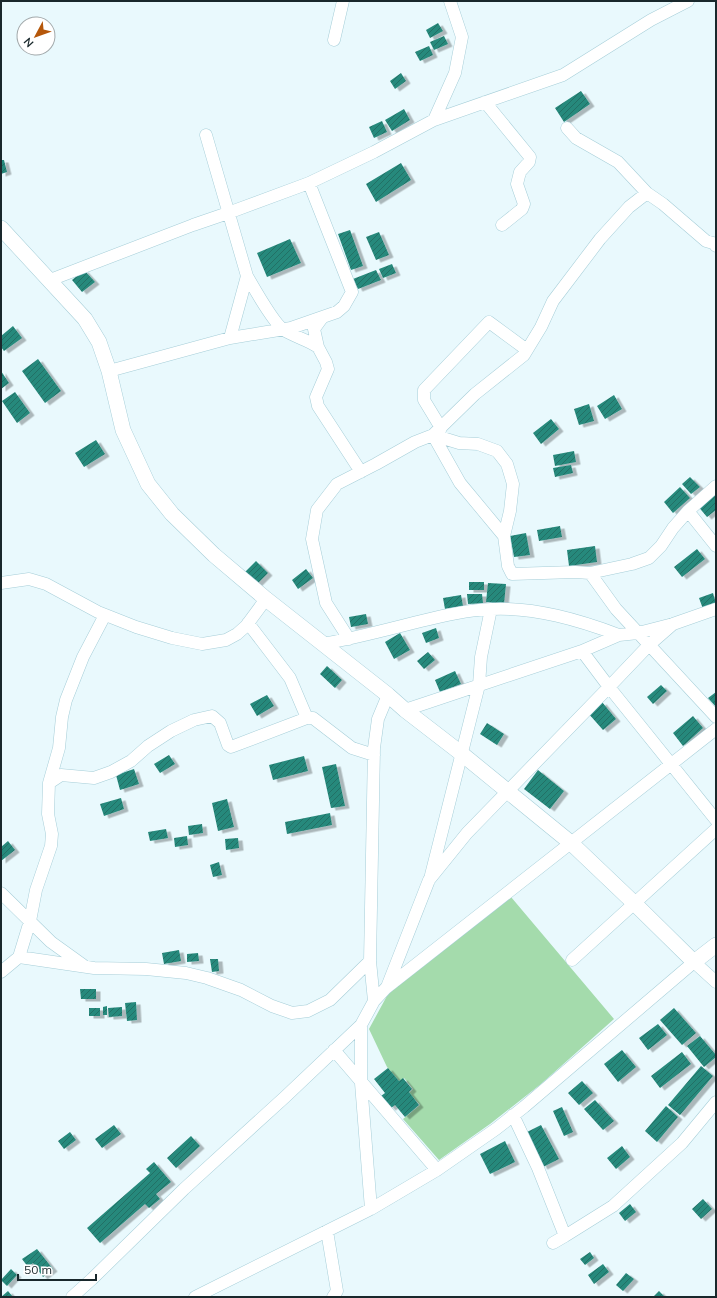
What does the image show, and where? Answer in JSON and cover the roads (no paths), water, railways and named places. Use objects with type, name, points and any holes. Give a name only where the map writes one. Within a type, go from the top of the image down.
[{"type":"street","points":[[334,40],[343,1]]},
{"type":"street","points":[[434,120],[455,73],[462,37],[450,1]]},
{"type":"street","points":[[50,280],[193,225],[228,214],[309,183],[374,152],[434,120],[563,75],[651,20],[687,1]]},
{"type":"street","points":[[486,102],[530,157],[529,162],[520,172],[517,184],[524,204],[522,209],[502,225]]},
{"type":"street","points":[[567,128],[576,138],[618,162],[647,194],[663,204],[706,242],[713,243],[716,246]]},
{"type":"street","points":[[206,134],[247,276],[271,314],[283,329],[318,347]]},
{"type":"street","points":[[109,371],[230,338],[291,328],[337,312],[344,306],[352,292],[309,183]]},
{"type":"street","points":[[349,639],[326,603],[312,539],[317,510],[337,484],[437,431],[475,394],[524,355],[541,327],[553,301],[600,239],[629,207],[647,194]]},
{"type":"street","points":[[1,228],[85,319],[99,342],[109,371],[123,430],[148,484],[177,519],[214,555],[266,599],[388,694],[405,710],[462,754],[571,844],[716,982]]},
{"type":"street","points":[[230,338],[247,276]]},
{"type":"street","points":[[322,318],[314,329],[318,347],[328,369],[316,397],[318,406],[361,472]]},
{"type":"street","points":[[504,536],[460,483],[424,400],[424,390],[489,322],[527,350]]},
{"type":"street","points":[[437,431],[459,443],[478,444],[497,452],[507,464],[513,484],[510,511],[504,536],[508,566],[512,574],[590,573],[632,564],[648,558],[661,546],[673,528],[688,511],[716,486]]},
{"type":"street","points":[[688,511],[716,546]]},
{"type":"street","points":[[590,573],[616,608],[716,717]]},
{"type":"street","points":[[1,583],[28,579],[46,584],[105,615],[136,627],[172,638],[202,644],[226,640],[236,634],[248,623],[266,599]]},
{"type":"street","points":[[323,644],[454,613],[491,609],[517,609],[540,613],[589,624],[619,635]]},
{"type":"street","points":[[386,988],[429,880],[479,684],[481,657],[491,609]]},
{"type":"street","points":[[405,710],[479,684],[582,651],[619,635],[638,633],[673,624],[716,609]]},
{"type":"street","points":[[1,972],[19,957],[30,921],[36,890],[51,846],[52,834],[48,814],[49,783],[59,748],[62,717],[66,700],[83,657],[105,615]]},
{"type":"street","points":[[248,623],[290,678],[307,718]]},
{"type":"street","points":[[429,880],[467,833],[507,791],[608,687],[673,624]]},
{"type":"street","points":[[582,651],[608,687],[716,820]]},
{"type":"street","points":[[374,1001],[370,961],[374,755],[378,719],[388,694]]},
{"type":"street","points":[[49,783],[61,775],[94,778],[111,772],[131,762],[148,746],[171,731],[194,720],[212,716],[220,723],[228,745],[232,747],[307,718],[313,718],[352,748],[374,755]]},
{"type":"street","points":[[72,1297],[184,1188],[285,1097],[361,1024],[374,1001],[386,988],[716,729]]},
{"type":"street","points":[[572,960],[716,829]]},
{"type":"street","points":[[1,893],[51,942],[86,966]]},
{"type":"street","points":[[194,1297],[371,1209],[437,1170],[513,1115],[716,945]]},
{"type":"street","points":[[19,957],[94,968],[146,969],[186,973],[207,978],[234,988],[272,1006],[292,1013],[308,1011],[330,1000],[370,961]]},
{"type":"street","points":[[361,1024],[361,1083],[371,1209]]},
{"type":"street","points":[[334,1050],[437,1170]]},
{"type":"street","points":[[553,1243],[613,1206],[682,1143],[716,1102]]},
{"type":"street","points":[[513,1115],[538,1168],[565,1236]]},
{"type":"street","points":[[327,1231],[335,1295]]}]
